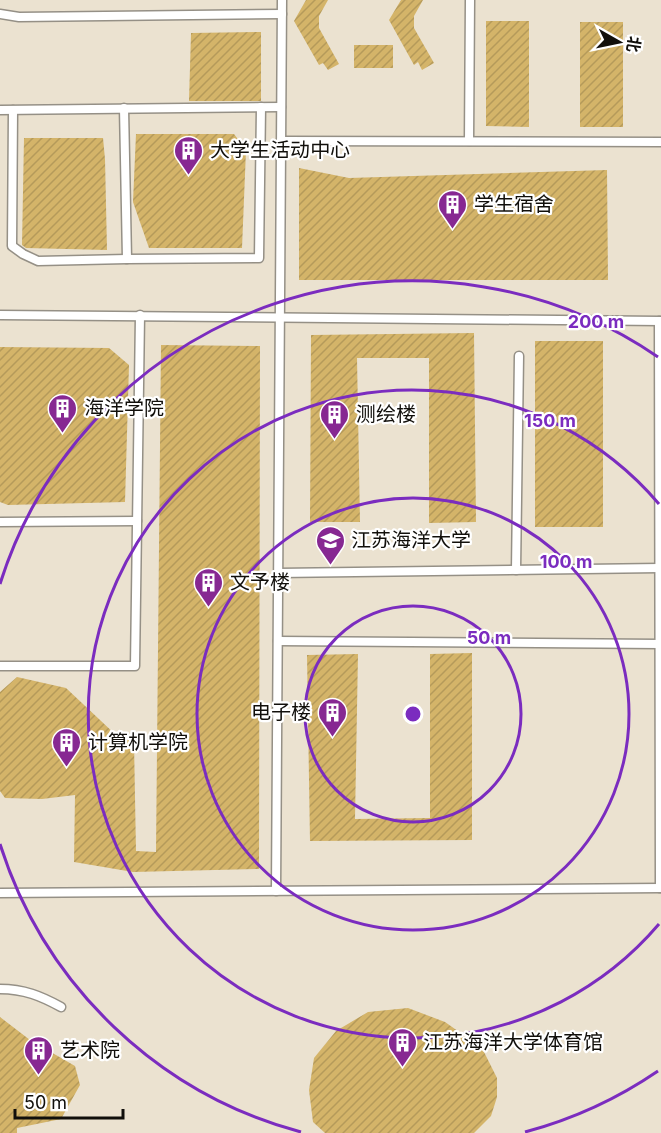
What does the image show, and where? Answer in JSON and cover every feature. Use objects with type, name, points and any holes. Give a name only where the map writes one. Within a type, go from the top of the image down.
[{"type":"lane","points":[[276,891],[282,0]]},
{"type":"lane","points":[[469,141],[470,0]]},
{"type":"lane","points":[[0,14],[19,17],[282,14]]},
{"type":"lane","points":[[13,110],[12,246],[22,254],[38,261],[259,258],[261,107]]},
{"type":"lane","points":[[0,110],[281,107]]},
{"type":"lane","points":[[124,108],[127,259]]},
{"type":"lane","points":[[281,141],[661,142]]},
{"type":"lane","points":[[0,315],[660,321],[661,888],[0,893]]},
{"type":"lane","points":[[0,666],[135,666],[140,315]]},
{"type":"lane","points":[[516,570],[519,356]]},
{"type":"lane","points":[[0,522],[137,521]]},
{"type":"lane","points":[[278,573],[660,568]]},
{"type":"lane","points":[[278,641],[660,644]]},
{"type":"lane","points":[[0,989],[17,989],[41,996],[61,1007]]},
{"type":"shaded area","name":"江苏海洋大学","points":[[0,0],[661,0],[661,1133],[0,1133]]},
{"type":"building","points":[[306,0],[328,0],[319,16],[319,28],[339,64],[328,70],[323,63],[319,65],[294,21]]},
{"type":"building","points":[[401,0],[423,0],[414,16],[414,28],[434,63],[422,70],[418,62],[414,65],[389,20]]},
{"type":"building","points":[[486,21],[529,21],[529,127],[486,126]]},
{"type":"building","points":[[580,22],[623,22],[623,127],[580,127]]},
{"type":"building","points":[[261,32],[261,101],[189,101],[191,33]]},
{"type":"building","points":[[354,45],[393,45],[393,68],[354,68]]},
{"type":"building","name":"大学生活动中心","points":[[136,134],[234,134],[246,150],[242,248],[149,248],[133,202]]},
{"type":"building","points":[[24,138],[103,138],[107,250],[26,248],[22,245]]},
{"type":"building","name":"学生宿舍","points":[[299,168],[349,178],[607,170],[608,280],[299,280]]},
{"type":"building","name":"测绘楼","points":[[474,333],[476,522],[429,523],[429,358],[357,358],[360,522],[310,522],[311,335]]},
{"type":"building","points":[[535,341],[603,341],[603,527],[535,527]]},
{"type":"building","name":"文予楼","points":[[161,345],[260,346],[259,869],[133,872],[74,862],[75,795],[42,799],[5,798],[0,791],[0,692],[17,677],[66,688],[117,736],[134,742],[136,851],[156,852]]},
{"type":"building","name":"海洋学院","points":[[0,347],[109,348],[129,365],[125,502],[8,505],[0,502]]},
{"type":"building","name":"电子楼","points":[[472,653],[472,840],[310,841],[307,655],[358,654],[355,819],[430,818],[430,654]]},
{"type":"building","name":"江苏海洋大学体育馆","points":[[408,1008],[445,1022],[482,1048],[497,1078],[497,1097],[491,1116],[474,1133],[325,1133],[313,1122],[309,1090],[314,1058],[336,1031],[368,1012]]},
{"type":"building","name":"艺术院","points":[[0,1017],[30,1040],[75,1066],[80,1085],[61,1119],[17,1128],[17,1133],[0,1133]]},
{"type":"place","name":"大学生活动中心","points":[[189,176]]},
{"type":"place","name":"学生宿舍","points":[[453,230]]},
{"type":"place","name":"海洋学院","points":[[63,434]]},
{"type":"place","name":"测绘楼","points":[[335,440]]},
{"type":"place","name":"江苏海洋大学","points":[[330,566]]},
{"type":"place","name":"文予楼","points":[[209,608]]},
{"type":"place","name":"电子楼","points":[[332,738]]},
{"type":"place","name":"计算机学院","points":[[67,768]]},
{"type":"place","name":"江苏海洋大学体育馆","points":[[402,1068]]},
{"type":"place","name":"艺术院","points":[[39,1076]]}]
